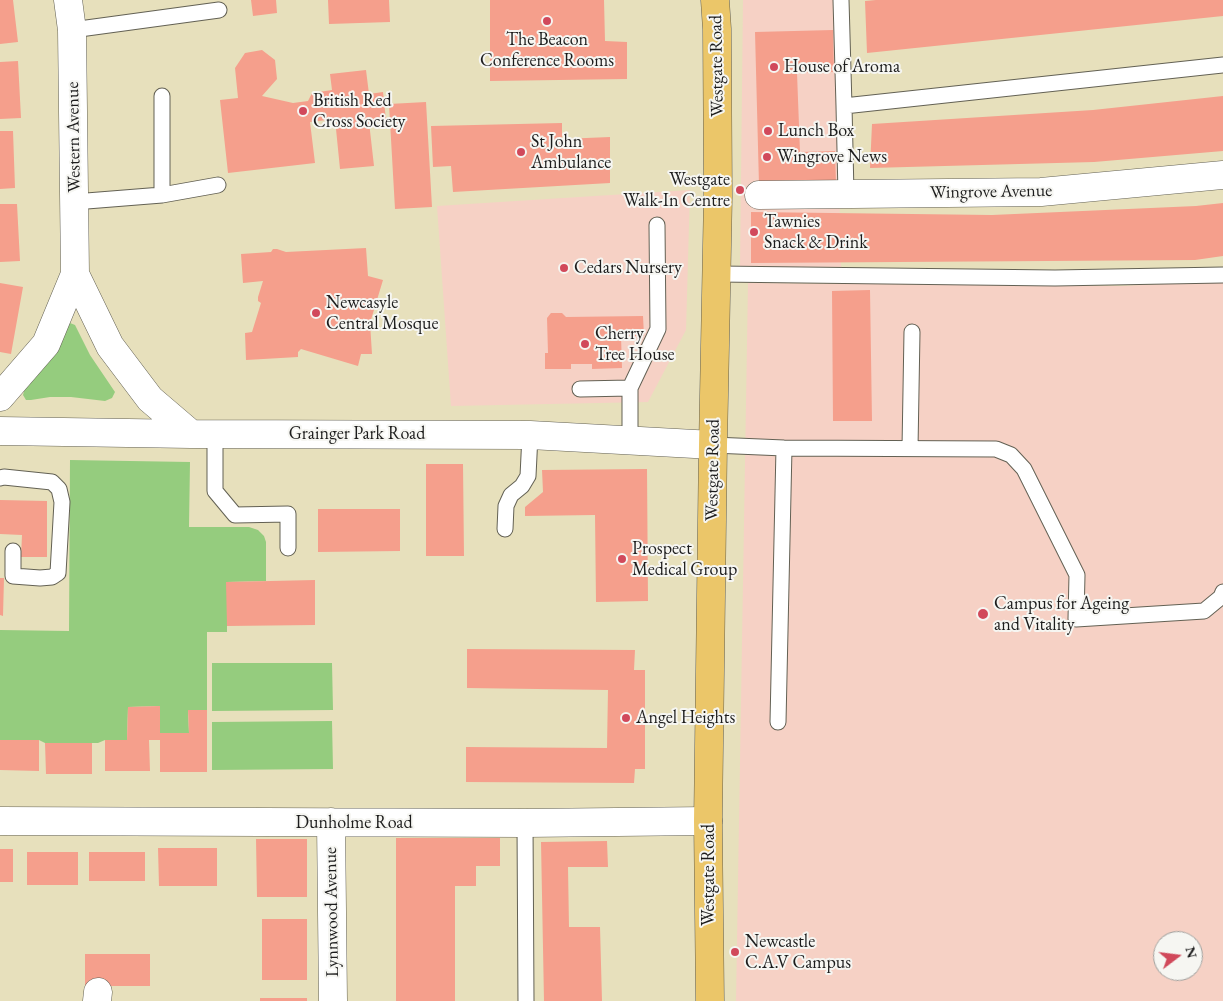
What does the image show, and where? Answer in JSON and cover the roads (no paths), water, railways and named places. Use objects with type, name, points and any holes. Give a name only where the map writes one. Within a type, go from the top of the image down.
[{"type":"main road","name":"Westgate Road","points":[[710,1001],[708,821],[718,274],[716,0]]},
{"type":"street","name":"Western Avenue","points":[[0,397],[46,344],[75,274],[72,30],[68,0]]},
{"type":"street","name":"Wingrove Avenue","points":[[759,195],[1041,192],[1223,175]]},
{"type":"street","name":"Western Avenue","points":[[75,274],[110,346],[150,399],[203,434]]},
{"type":"street","name":"Grainger Park Road","points":[[0,431],[530,435],[714,445]]},
{"type":"street","name":"Dunholme Road","points":[[0,821],[525,823],[708,821]]},
{"type":"street","name":"Lynnwood Avenue","points":[[330,822],[333,1001]]},
{"type":"lane","points":[[841,0],[846,194]]},
{"type":"lane","points":[[72,30],[220,10]]},
{"type":"lane","points":[[844,106],[1223,65]]},
{"type":"lane","points":[[162,96],[162,195]]},
{"type":"lane","points":[[74,202],[162,195],[218,185]]},
{"type":"lane","points":[[630,440],[630,388],[658,329],[656,224]]},
{"type":"lane","points":[[718,274],[1055,278],[1223,275]]},
{"type":"lane","points":[[910,448],[912,332]]},
{"type":"lane","points":[[580,389],[630,388]]},
{"type":"lane","points":[[203,434],[215,491],[235,515],[288,514],[288,548]]},
{"type":"lane","points":[[504,530],[506,506],[511,495],[522,486],[528,476],[530,435]]},
{"type":"lane","points":[[714,445],[784,448],[996,449],[1011,455],[1024,469],[1077,575],[1076,619],[1204,611],[1221,597],[1223,592]]},
{"type":"lane","points":[[778,722],[784,448]]},
{"type":"lane","points":[[0,478],[52,482],[59,489],[62,502],[58,573],[52,577],[40,578],[12,576],[13,551]]},
{"type":"lane","points":[[525,823],[526,1001]]},
{"type":"place","name":"The Beacon Conference Rooms","points":[[547,21]]},
{"type":"place","name":"House of Aroma","points":[[774,67]]},
{"type":"place","name":"British Red Cross Society","points":[[303,111]]},
{"type":"place","name":"Lunch Box","points":[[768,131]]},
{"type":"place","name":"St John Ambulance","points":[[521,152]]},
{"type":"place","name":"Wingrove News","points":[[767,157]]},
{"type":"place","name":"Westgate Walk-In Centre","points":[[740,190]]},
{"type":"place","name":"Tawnies Snack & Drink","points":[[754,232]]},
{"type":"place","name":"Cedars Nursery","points":[[564,268]]},
{"type":"place","name":"Newcasyle Central Mosque","points":[[316,313]]},
{"type":"place","name":"Cherry Tree House","points":[[585,344]]},
{"type":"place","name":"Prospect Medical Group","points":[[622,559]]},
{"type":"place","name":"Campus for Ageing and Vitality","points":[[983,614]]},
{"type":"place","name":"Angel Heights","points":[[626,718]]},
{"type":"place","name":"Newcastle C.A.V Campus","points":[[735,952]]}]
